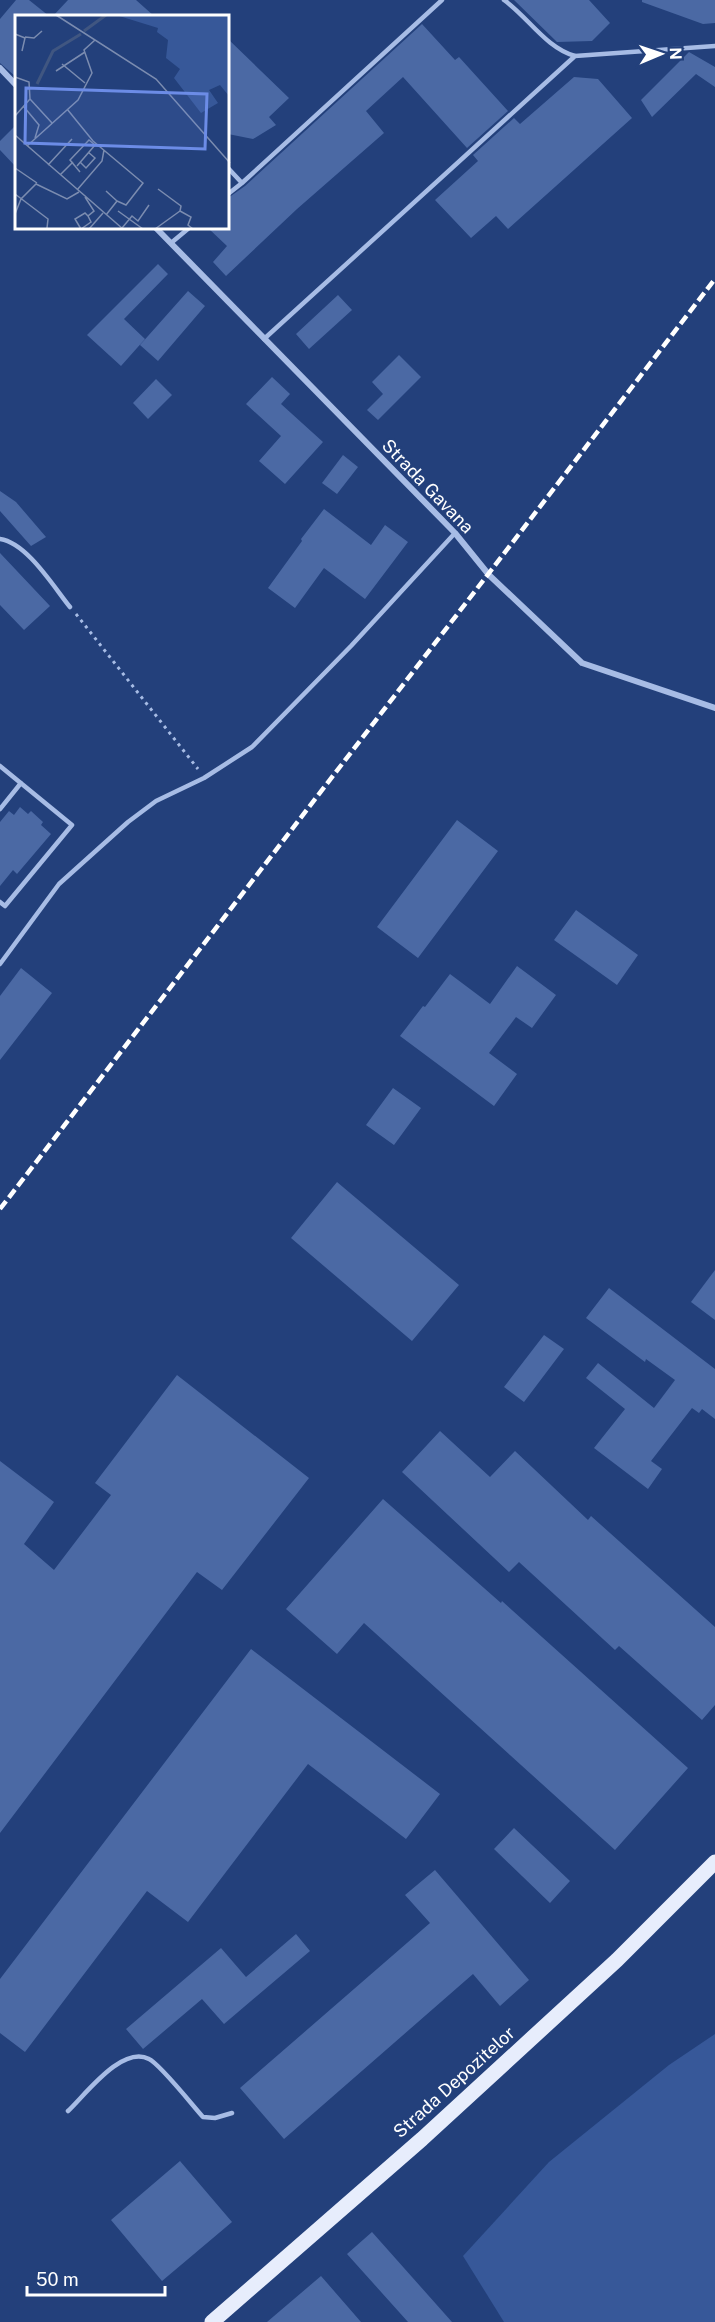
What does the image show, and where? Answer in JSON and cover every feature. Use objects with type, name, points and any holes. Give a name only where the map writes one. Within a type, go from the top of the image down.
[{"type":"main road","name":"Strada Depozitelor","points":[[212,2322],[447,2115],[617,1960],[715,1862]]},
{"type":"street","points":[[0,68],[15,84]]},
{"type":"street","name":"Strada Gavana","points":[[158,230],[455,533],[489,575],[582,663],[715,708]]},
{"type":"lane","points":[[230,193],[442,0]]},
{"type":"lane","points":[[504,0],[564,52],[575,56],[715,46]]},
{"type":"lane","points":[[264,339],[575,56]]},
{"type":"lane","points":[[230,170],[242,183]]},
{"type":"lane","points":[[171,243],[187,230]]},
{"type":"lane","points":[[0,964],[59,884],[128,822],[156,801],[204,778],[252,747],[327,671],[455,533]]},
{"type":"lane","points":[[0,539],[7,540],[25,552],[70,607]]},
{"type":"lane","points":[[0,766],[72,825],[5,906],[0,902]]},
{"type":"lane","points":[[0,809],[21,783]]},
{"type":"lane","points":[[68,2111],[118,2062],[134,2057],[150,2060],[203,2117],[215,2118],[232,2113]]},
{"type":"path","points":[[70,607],[204,778]]},
{"type":"shaded area","points":[[715,2034],[715,2322],[504,2322],[463,2256],[549,2162],[669,2065]]},
{"type":"building","points":[[16,0],[29,0],[48,15],[15,15],[15,76],[0,63],[0,19]]},
{"type":"building","points":[[68,0],[136,0],[153,15],[54,15]]},
{"type":"building","points":[[514,0],[589,0],[610,23],[592,41],[557,42]]},
{"type":"building","points":[[642,0],[715,0],[715,23],[703,24],[642,2]]},
{"type":"building","points":[[422,24],[455,60],[459,57],[508,111],[467,148],[403,77],[366,111],[384,133],[297,209],[226,276],[213,262],[227,246],[210,230],[230,230],[230,197],[245,186]]},
{"type":"building","points":[[230,41],[289,98],[269,117],[276,125],[253,139],[230,134]]},
{"type":"building","points":[[689,52],[715,67],[715,87],[696,74],[652,117],[641,100]]},
{"type":"building","points":[[574,77],[598,79],[632,118],[508,229],[496,216],[471,238],[435,200],[478,161],[473,155],[514,118],[520,124]]},
{"type":"building","points":[[15,126],[15,166],[0,150],[0,141]]},
{"type":"building","points":[[158,264],[168,274],[124,319],[145,339],[121,366],[87,335]]},
{"type":"building","points":[[188,291],[205,306],[158,361],[140,345]]},
{"type":"building","points":[[338,295],[352,310],[309,349],[296,334]]},
{"type":"building","points":[[399,355],[421,377],[378,420],[367,410],[383,394],[372,382]]},
{"type":"building","points":[[272,377],[290,394],[281,404],[323,442],[285,484],[259,461],[281,436],[246,404]]},
{"type":"building","points":[[156,379],[172,395],[148,419],[133,403]]},
{"type":"building","points":[[343,455],[358,467],[337,494],[322,483]]},
{"type":"building","points":[[0,491],[16,502],[46,537],[31,546],[0,511]]},
{"type":"building","points":[[324,509],[371,545],[385,525],[408,542],[365,599],[324,568],[295,608],[268,588]]},
{"type":"building","points":[[0,553],[50,606],[24,630],[0,605]]},
{"type":"building","points":[[20,807],[28,814],[31,811],[43,822],[41,825],[51,834],[17,874],[13,870],[0,886],[0,822],[9,811],[14,815]]},
{"type":"building","points":[[457,820],[498,851],[418,958],[377,927]]},
{"type":"building","points":[[576,910],[638,955],[617,985],[554,940]]},
{"type":"building","points":[[517,966],[556,995],[532,1028],[516,1017],[489,1053],[517,1074],[494,1106],[400,1036],[450,974],[490,1004]]},
{"type":"building","points":[[21,968],[52,993],[0,1060],[0,996]]},
{"type":"building","points":[[393,1088],[421,1108],[394,1145],[366,1125]]},
{"type":"building","points":[[337,1182],[459,1285],[412,1341],[291,1238]]},
{"type":"building","points":[[715,1270],[715,1320],[691,1302]]},
{"type":"building","points":[[609,1288],[715,1369],[715,1419],[702,1409],[699,1413],[692,1408],[651,1461],[662,1469],[648,1489],[594,1448],[625,1409],[586,1378],[598,1363],[654,1408],[675,1380],[646,1359],[645,1362],[586,1318]]},
{"type":"building","points":[[544,1335],[564,1349],[524,1402],[504,1387]]},
{"type":"building","points":[[177,1375],[309,1478],[222,1590],[197,1572],[0,1833],[0,1461],[54,1502],[24,1544],[54,1570],[111,1495],[95,1483]]},
{"type":"building","points":[[440,1431],[490,1477],[515,1451],[588,1520],[591,1516],[715,1627],[715,1705],[702,1720],[619,1646],[615,1650],[519,1562],[509,1572],[402,1472]]},
{"type":"building","points":[[383,1499],[501,1603],[502,1601],[688,1768],[615,1850],[364,1623],[337,1654],[286,1609]]},
{"type":"building","points":[[251,1649],[440,1794],[406,1839],[308,1764],[188,1922],[147,1891],[25,2052],[0,2033],[0,1979]]},
{"type":"building","points":[[514,1828],[570,1881],[550,1903],[494,1849]]},
{"type":"building","points":[[435,1870],[529,1980],[500,2006],[473,1974],[284,2139],[240,2088],[430,1923],[405,1895]]},
{"type":"building","points":[[296,1934],[310,1951],[224,2024],[202,1999],[143,2049],[126,2029],[221,1948],[246,1977]]},
{"type":"building","points":[[180,2161],[232,2222],[162,2281],[111,2220]]},
{"type":"building","points":[[372,2232],[452,2322],[408,2322],[347,2254]]},
{"type":"building","points":[[321,2276],[361,2322],[267,2322]]},
{"type":"railway","points":[[0,1209],[715,279]]}]
